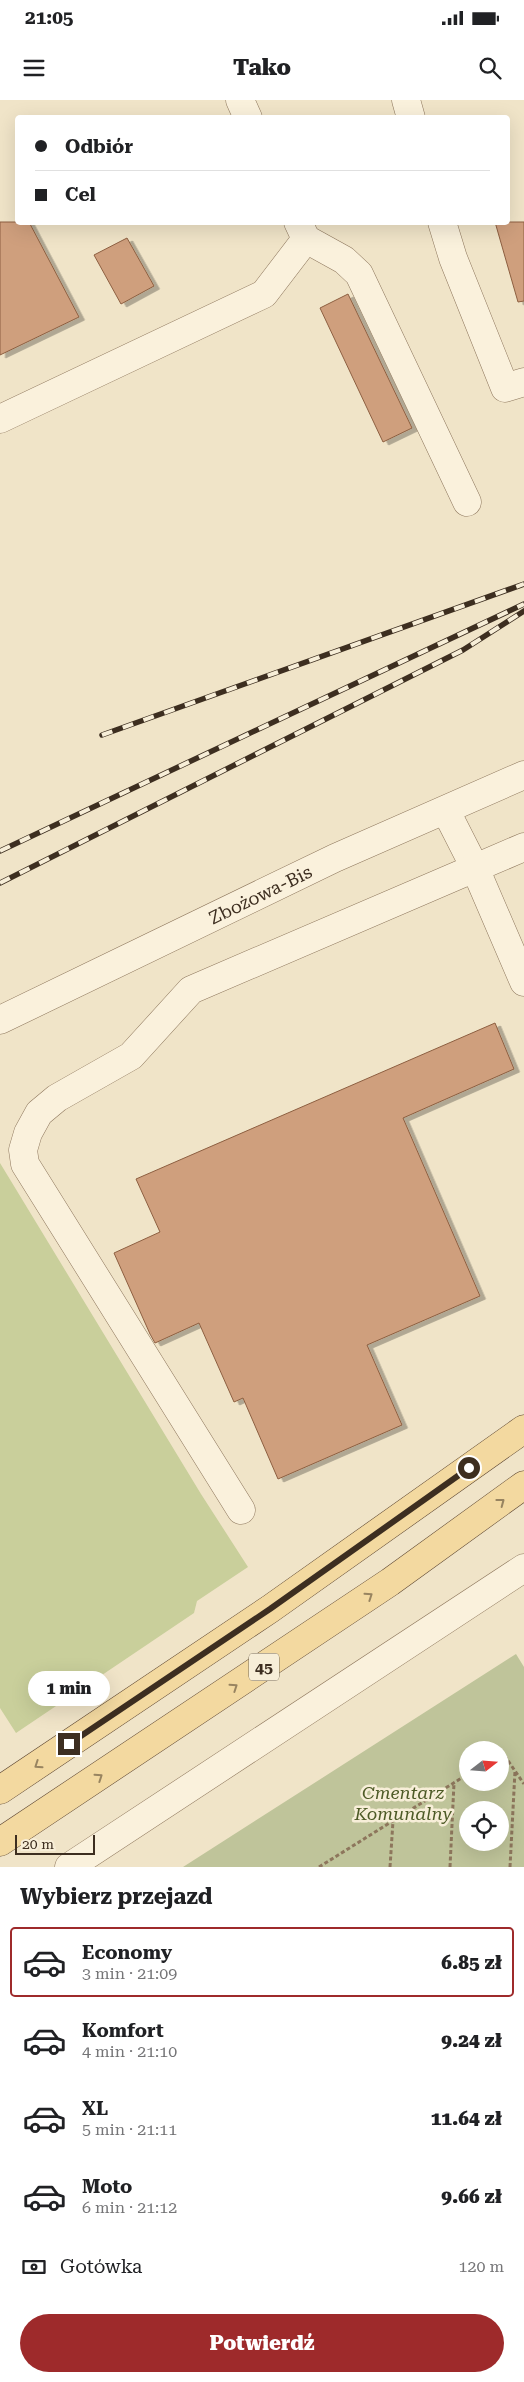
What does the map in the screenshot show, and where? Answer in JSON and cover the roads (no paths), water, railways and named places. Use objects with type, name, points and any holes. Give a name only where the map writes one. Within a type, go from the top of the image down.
[{"type":"main road","name":"45","points":[[0,1790],[270,1609],[524,1429]]},
{"type":"main road","name":"45","points":[[0,1842],[390,1582],[524,1485]]},
{"type":"street","points":[[240,100],[247,115]]},
{"type":"street","points":[[406,100],[410,115]]},
{"type":"street","points":[[443,225],[453,258],[505,388],[524,382]]},
{"type":"street","points":[[0,419],[264,294],[302,231],[344,260],[360,274],[467,502]]},
{"type":"street","name":"Zbożowa-Bis","points":[[0,1020],[334,858],[446,811],[524,775]]},
{"type":"street","points":[[446,811],[475,868],[524,982]]},
{"type":"street","points":[[241,1510],[25,1164],[23,1150],[28,1133],[39,1113],[57,1098],[131,1056],[191,990],[524,847]]},
{"type":"street","points":[[69,1867],[524,1568]]},
{"type":"railway","points":[[102,735],[524,584]]},
{"type":"railway","points":[[0,851],[524,604]]},
{"type":"railway","points":[[0,883],[463,650],[524,611]]},
{"type":"park label","name":"Cmentarz Komunalny","points":[[403,1802]]}]
